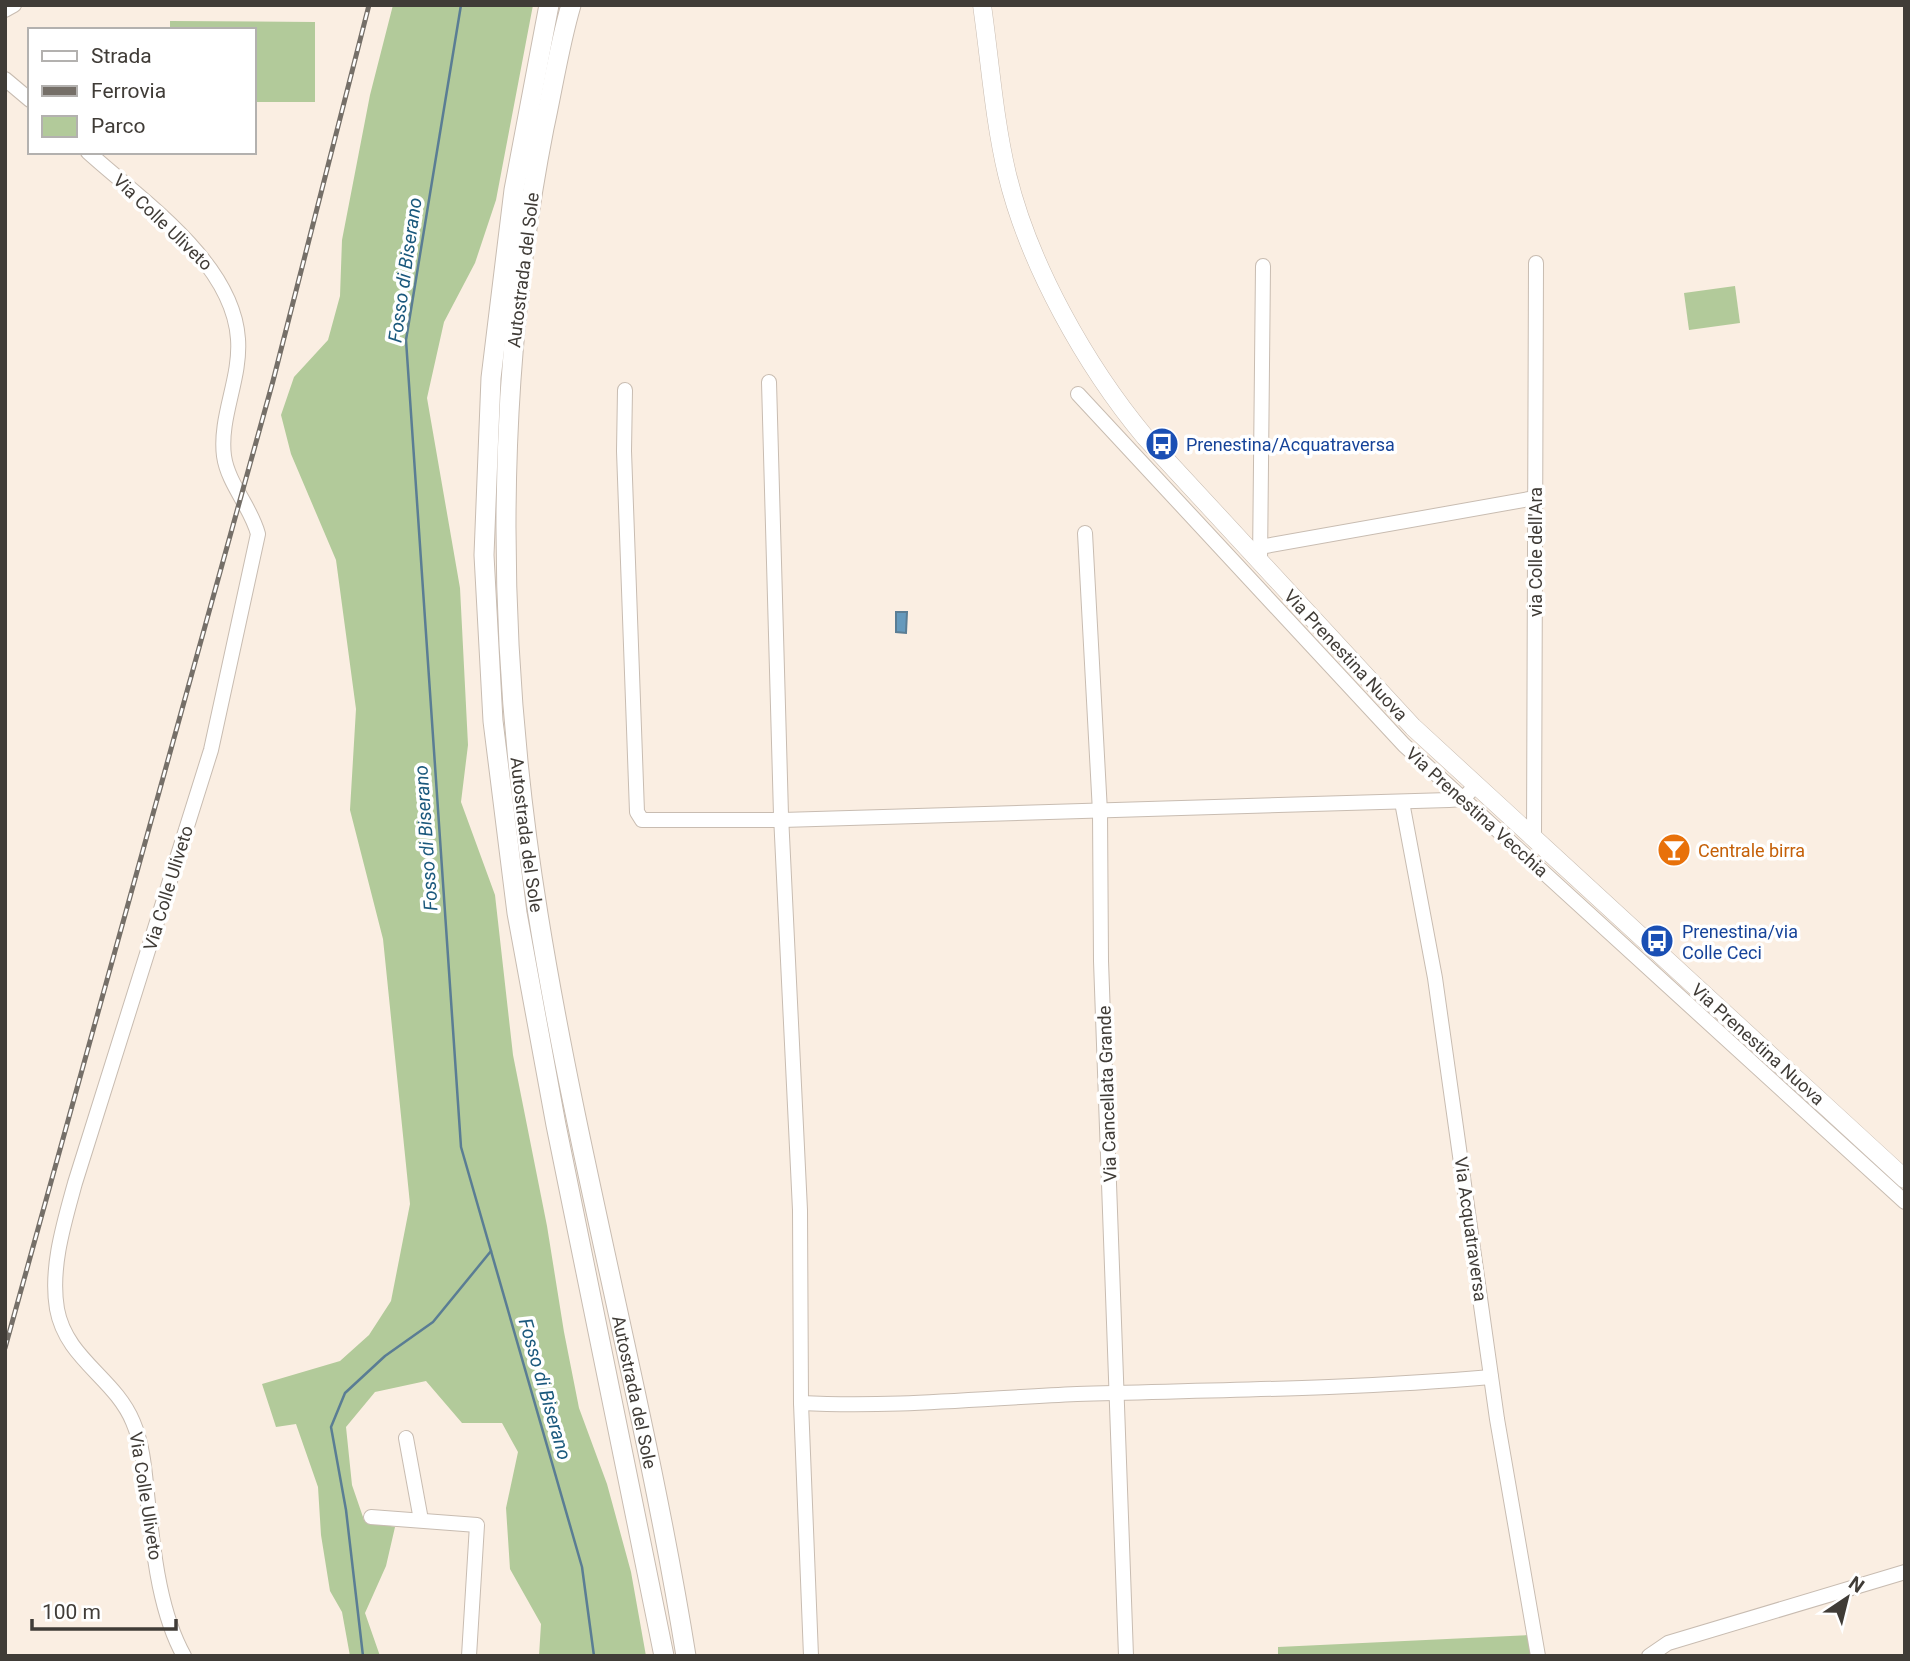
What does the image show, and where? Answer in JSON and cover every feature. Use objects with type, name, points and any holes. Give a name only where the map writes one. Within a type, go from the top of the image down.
[{"type":"highway","name":"Autostrada del Sole","points":[[549,5],[514,190],[491,378],[484,555],[493,721],[517,913],[556,1125],[664,1656]]},
{"type":"highway","name":"Autostrada del Sole","points":[[571,5],[532,191],[511,374],[504,557],[514,723],[538,913],[686,1656]]},
{"type":"main road","name":"Via Prenestina Nuova","points":[[982,5],[1005,163],[1013,194],[1046,276],[1080,346],[1101,381],[1145,437],[1260,555],[1469,793],[1534,840],[1905,1179]]},
{"type":"street","points":[[5,10],[14,5]]},
{"type":"street","points":[[5,79],[28,98]]},
{"type":"street","name":"Via Colle Uliveto","points":[[90,154],[196,250],[225,288],[239,340],[225,429],[224,454],[233,480],[254,518],[258,534],[211,750],[75,1183],[64,1223],[56,1278],[58,1311],[69,1343],[119,1397],[134,1422],[142,1458],[159,1576],[184,1656]]},
{"type":"street","name":"via Colle dell'Ara","points":[[1534,840],[1536,263]]},
{"type":"street","points":[[1264,266],[1260,555],[1535,498]]},
{"type":"street","points":[[769,383],[782,820],[800,1210],[801,1403],[811,1656]]},
{"type":"street","points":[[625,390],[624,451],[638,816],[645,821],[782,820],[1402,802],[1469,793]]},
{"type":"street","name":"Via Prenestina Vecchia","points":[[1077,394],[1171,491],[1346,686],[1469,793],[1905,1202]]},
{"type":"street","name":"Via Cancellata Grande","points":[[1085,533],[1100,812],[1101,961],[1126,1656]]},
{"type":"street","name":"Via Acquatraversa","points":[[1402,802],[1435,978],[1491,1377],[1538,1656]]},
{"type":"street","points":[[801,1403],[901,1403],[1117,1393],[1362,1387],[1491,1377]]},
{"type":"street","points":[[406,1438],[421,1520]]},
{"type":"street","points":[[371,1517],[475,1524],[478,1527],[469,1656]]},
{"type":"street","points":[[1649,1656],[1668,1643],[1905,1572]]},
{"type":"green space","points":[[393,5],[533,5],[496,200],[475,263],[444,322],[427,398],[460,588],[468,745],[461,802],[495,895],[513,1055],[579,1408],[607,1484],[631,1572],[646,1656],[539,1656],[541,1624],[510,1569],[506,1508],[518,1452],[502,1423],[462,1423],[426,1381],[375,1392],[346,1427],[352,1485],[364,1520],[395,1527],[386,1566],[365,1613],[380,1656],[350,1656],[342,1612],[330,1591],[321,1535],[318,1487],[296,1424],[276,1427],[262,1384],[340,1361],[369,1335],[391,1301],[410,1204],[383,939],[350,810],[356,709],[336,560],[291,454],[281,415],[294,377],[328,340],[340,296],[342,240],[370,95]]},
{"type":"green space","points":[[170,21],[315,22],[315,102],[256,102],[256,28],[170,28]]},
{"type":"green space","points":[[1735,286],[1740,323],[1689,330],[1684,293]]},
{"type":"green space","points":[[1529,1635],[1531,1656],[1278,1656],[1278,1647]]},
{"type":"water","points":[[896,612],[907,612],[906,633],[896,632]]},
{"type":"waterway","name":"Fosso di Biserano","points":[[461,5],[406,340],[461,1147],[582,1567],[594,1656]]},
{"type":"waterway","points":[[363,1656],[346,1510],[331,1427],[345,1393],[385,1356],[433,1322],[491,1251]]},
{"type":"railway","points":[[5,1348],[273,381],[369,5]]},
{"type":"place","name":"Prenestina/Acquatraversa","points":[[1162,444]]},
{"type":"place","name":"Centrale birra","points":[[1674,850]]},
{"type":"place","name":"Prenestina/via Colle Ceci","points":[[1657,941]]}]
